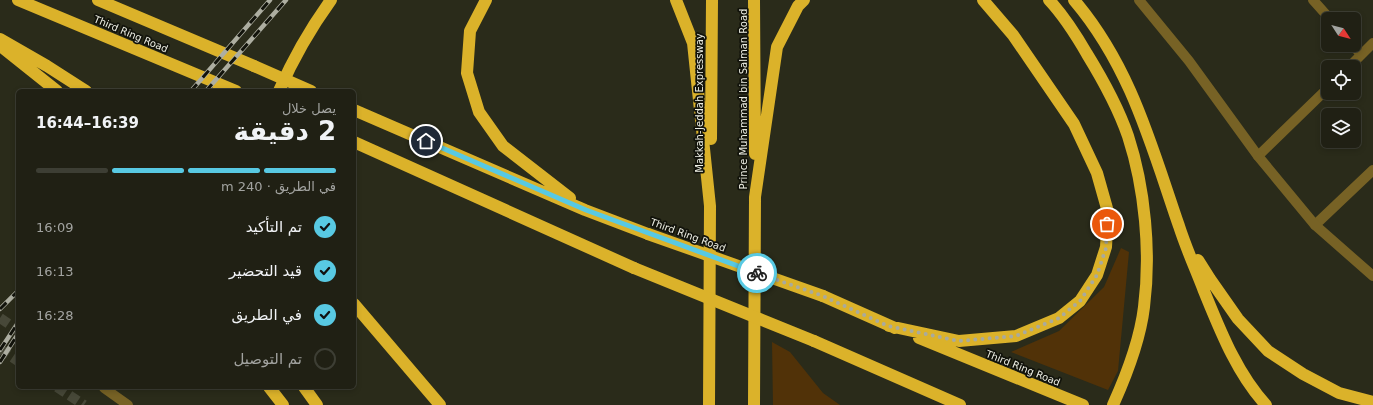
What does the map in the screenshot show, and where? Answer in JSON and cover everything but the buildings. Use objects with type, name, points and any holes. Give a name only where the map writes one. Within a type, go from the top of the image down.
[{"type":"highway","name":"Third Ring Road","points":[[18,0],[231,89]]},
{"type":"highway","name":"Third Ring Road","points":[[98,0],[306,89]]},
{"type":"highway","points":[[280,89],[292,62],[306,37],[331,0]]},
{"type":"highway","points":[[486,0],[470,31],[467,73],[479,112],[503,146],[586,210]]},
{"type":"highway","points":[[676,0],[693,43],[710,206],[709,405]]},
{"type":"highway","name":"Makkah-Jeddah Expressway","points":[[710,206],[712,0]]},
{"type":"highway","name":"Prince Muhammad bin Salman Road","points":[[754,0],[755,198]]},
{"type":"highway","points":[[754,405],[755,198],[777,47],[798,6],[804,0]]},
{"type":"highway","points":[[888,326],[959,341],[1016,336],[1059,318],[1080,301],[1097,275],[1106,248],[1108,212],[1097,173],[1074,124],[1013,35],[983,0]]},
{"type":"highway","points":[[1049,0],[1064,18],[1100,75],[1116,107],[1128,136],[1138,175],[1145,218],[1147,261],[1144,307],[1138,338],[1113,405]]},
{"type":"highway","points":[[1074,0],[1090,18],[1114,58],[1136,103],[1155,154],[1179,228],[1221,334],[1254,392],[1266,405]]},
{"type":"highway","points":[[0,39],[83,89]]},
{"type":"highway","points":[[0,46],[54,89]]},
{"type":"highway","name":"Third Ring Road","points":[[356,111],[586,210],[648,234],[823,296],[888,326],[1083,405]]},
{"type":"highway","points":[[356,143],[634,268],[814,340],[960,405]]},
{"type":"highway","points":[[1179,228],[1210,279],[1238,319],[1268,351],[1303,374],[1339,393],[1373,402]]},
{"type":"highway","points":[[356,306],[440,405]]},
{"type":"highway","points":[[271,389],[283,405]]},
{"type":"highway","points":[[305,389],[317,405]]},
{"type":"street","points":[[1140,0],[1189,62],[1258,156],[1315,225],[1373,276]]},
{"type":"street","points":[[1313,0],[1324,12]]},
{"type":"street","points":[[1355,60],[1373,43]]},
{"type":"street","points":[[1258,156],[1321,95]]},
{"type":"street","points":[[1315,225],[1373,170]]},
{"type":"street","points":[[105,389],[128,405]]},
{"type":"shaded area","points":[[1121,248],[1129,252],[1118,371],[1108,390],[1011,352],[1059,331],[1104,287]]},
{"type":"shaded area","points":[[772,342],[790,352],[823,393],[840,405],[773,405]]},
{"type":"tunnel","points":[[0,318],[16,329]]},
{"type":"tunnel","points":[[0,349],[16,360]]},
{"type":"tunnel","points":[[60,389],[84,405]]},
{"type":"railway","points":[[193,89],[270,0]]},
{"type":"railway","points":[[208,89],[286,0]]},
{"type":"railway","points":[[0,309],[16,293]]},
{"type":"railway","points":[[0,350],[16,326]]},
{"type":"railway","points":[[0,362],[16,337]]},
{"type":"way so far","points":[[757,273],[823,296],[888,326],[959,341],[1016,336],[1059,318],[1080,301],[1097,275],[1106,248],[1107,224]]},
{"type":"route","points":[[426,141],[586,210],[757,273]]}]
